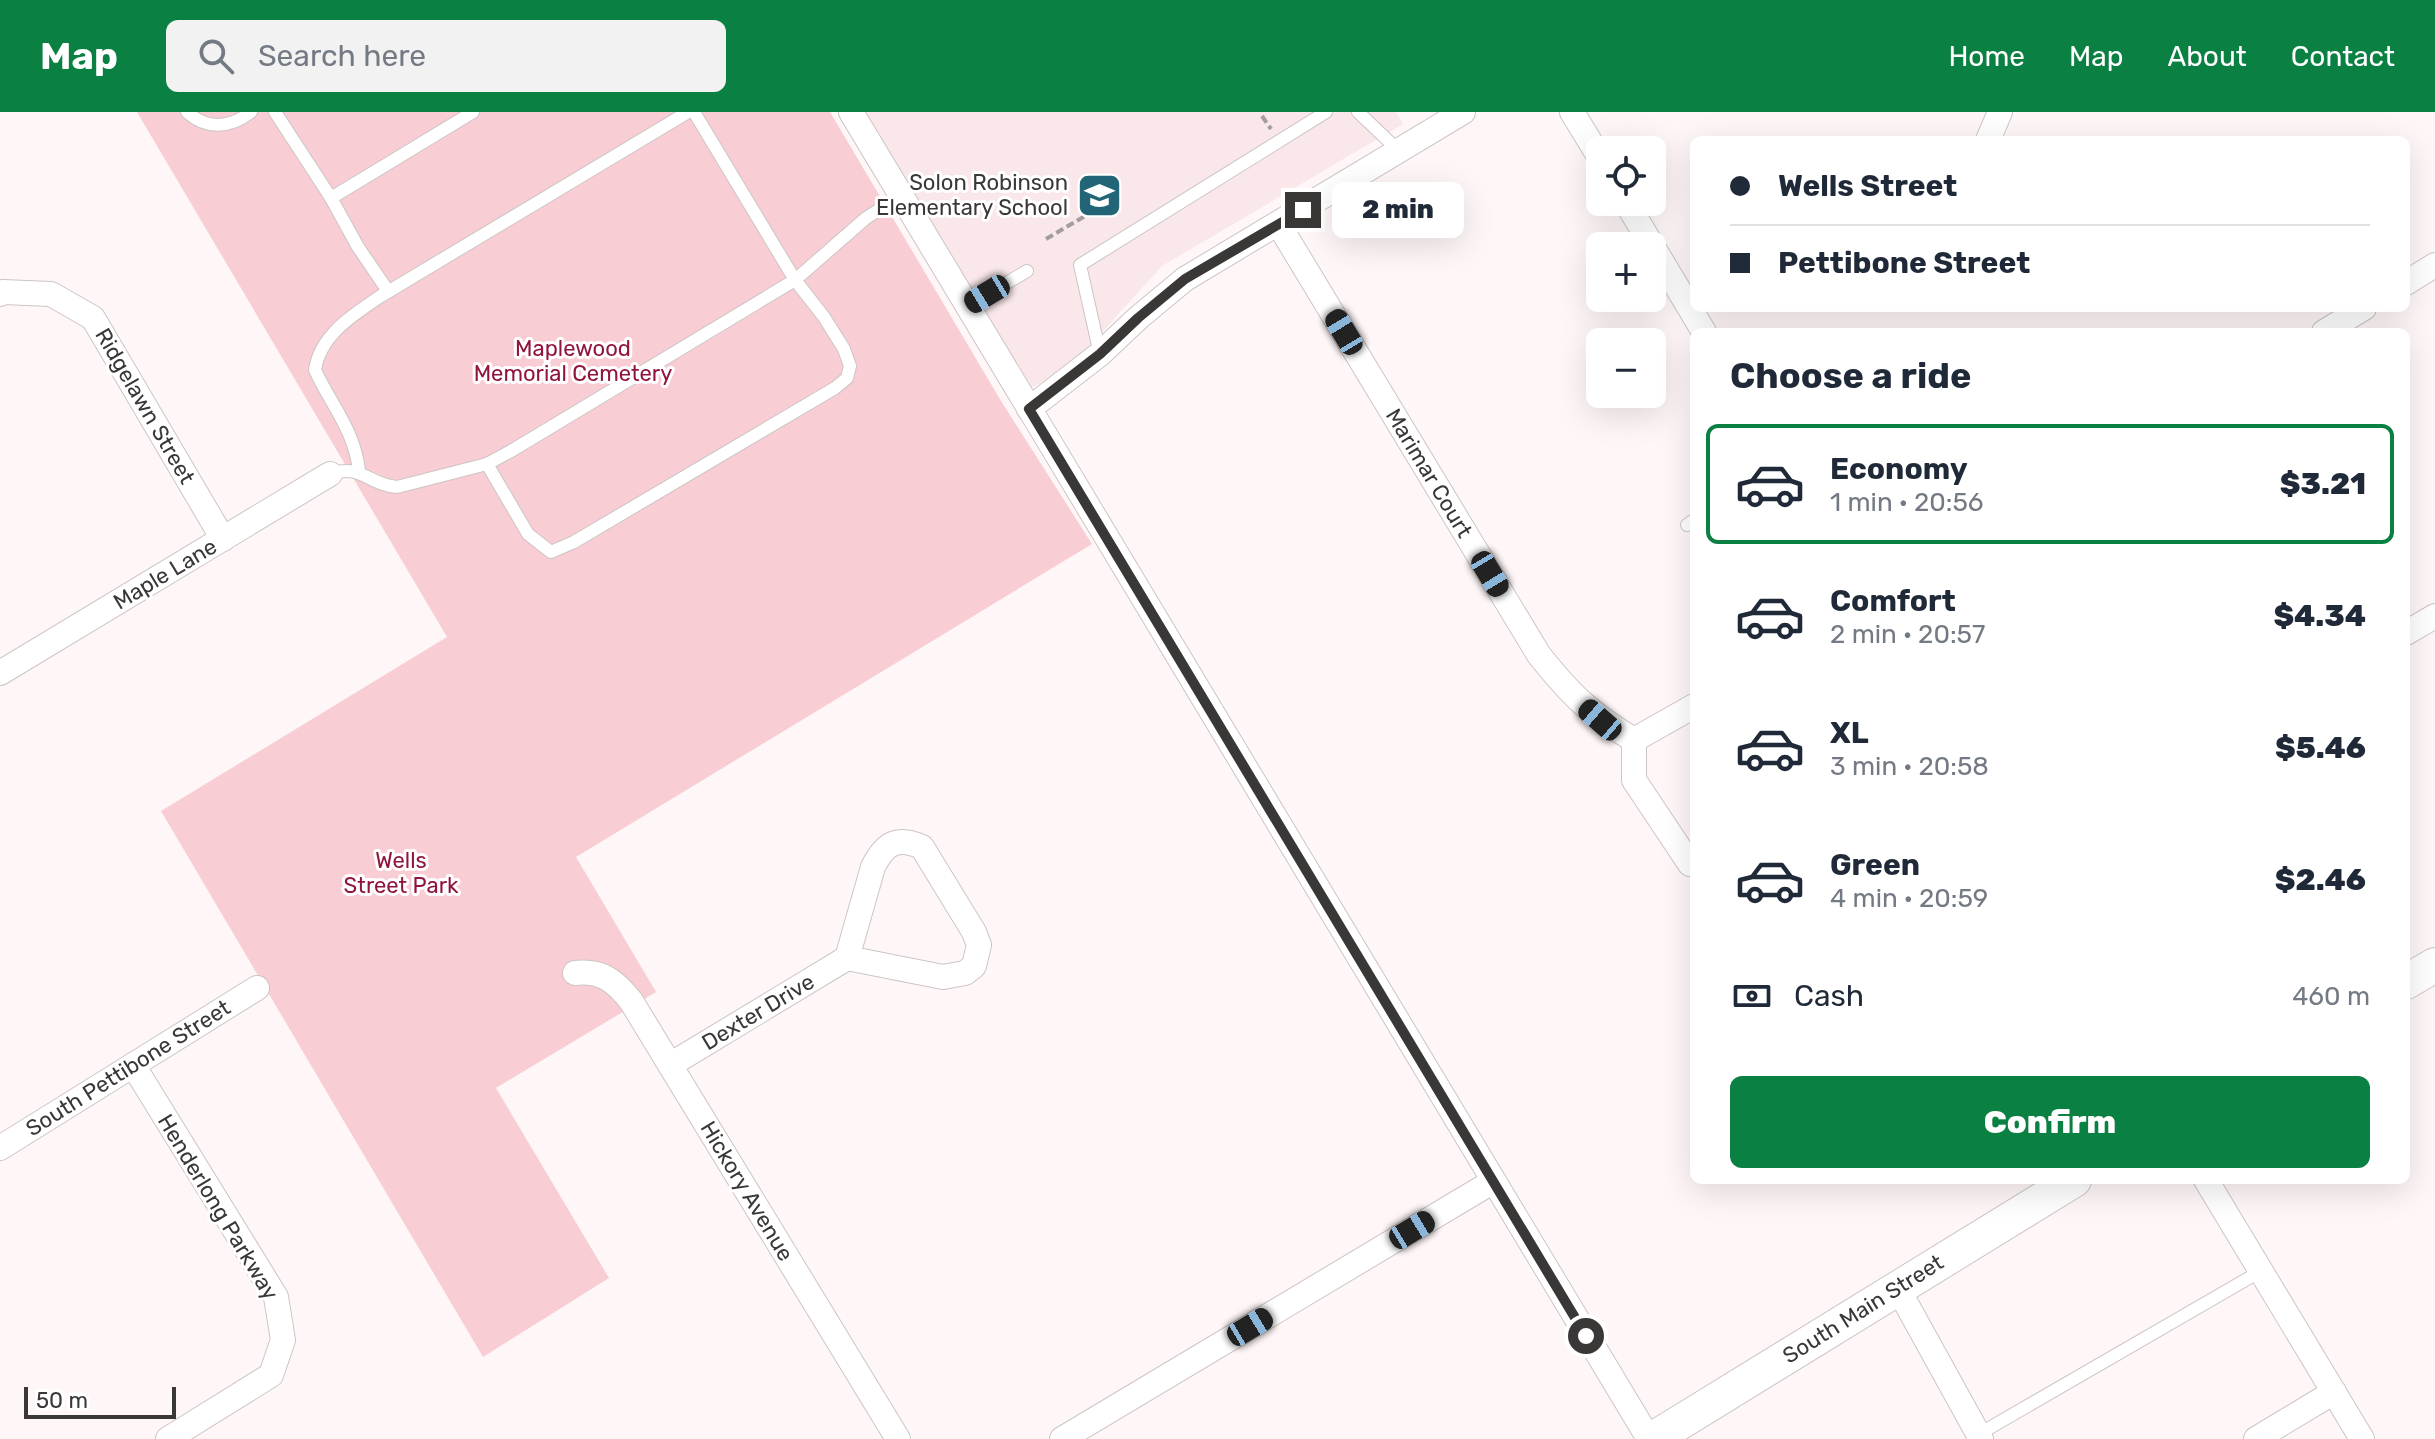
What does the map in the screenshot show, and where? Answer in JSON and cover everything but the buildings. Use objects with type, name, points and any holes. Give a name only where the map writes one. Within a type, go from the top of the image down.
[{"type":"street","points":[[851,112],[1492,1182],[1651,1439]]},
{"type":"street","points":[[1029,409],[1100,354],[1185,279],[1463,112]]},
{"type":"street","points":[[1572,112],[1587,136]]},
{"type":"street","points":[[1990,136],[2000,112]]},
{"type":"street","points":[[1634,216],[1690,309]]},
{"type":"street","name":"Marimar Court","points":[[1279,225],[1539,655],[1571,695],[1600,720],[1634,740]]},
{"type":"street","points":[[2410,281],[2435,265]]},
{"type":"street","name":"Ridgelawn Street","points":[[0,294],[51,294],[93,318],[223,539]]},
{"type":"street","points":[[2331,328],[2357,312]]},
{"type":"street","name":"Maple Lane","points":[[0,673],[330,474]]},
{"type":"street","points":[[2410,631],[2435,616]]},
{"type":"street","points":[[1690,708],[1634,740],[1634,780],[1690,864]]},
{"type":"street","points":[[898,841],[909,841],[922,847],[974,932],[979,945],[974,966],[965,973],[943,977],[847,958],[873,867],[880,854],[898,841]]},
{"type":"street","name":"Dexter Drive","points":[[670,1065],[847,958]]},
{"type":"street","points":[[2410,980],[2435,965]]},
{"type":"street","name":"Hickory Avenue","points":[[575,973],[592,971],[610,978],[621,988],[898,1439]]},
{"type":"street","name":"South Pettibone Street","points":[[0,1148],[257,988]]},
{"type":"street","name":"Henderlong Parkway","points":[[133,1065],[276,1297],[283,1340],[271,1375],[168,1439]]},
{"type":"street","points":[[1062,1439],[1492,1182]]},
{"type":"street","name":"South Main Street","points":[[1651,1439],[2067,1184]]},
{"type":"street","points":[[2208,1184],[2362,1439]]},
{"type":"street","points":[[1897,1287],[1980,1437]]},
{"type":"street","points":[[2256,1439],[2334,1392]]},
{"type":"lane","points":[[187,112],[208,125],[237,122],[251,112]]},
{"type":"lane","points":[[275,112],[388,291]]},
{"type":"lane","points":[[331,198],[473,112]]},
{"type":"lane","points":[[359,471],[354,443],[315,370],[316,359],[330,337],[353,314],[388,291],[688,112]]},
{"type":"lane","points":[[487,464],[528,534],[551,552],[574,542],[847,378],[850,366],[844,349],[795,280],[694,112]]},
{"type":"lane","points":[[1100,354],[1080,265],[1326,112]]},
{"type":"lane","points":[[1358,112],[1399,151]]},
{"type":"lane","points":[[330,474],[344,469],[359,471],[388,486],[397,487],[487,464],[795,280],[866,218],[901,196]]},
{"type":"lane","points":[[968,306],[1027,271]]},
{"type":"lane","points":[[1980,1437],[2261,1271]]},
{"type":"path","points":[[1046,239],[1102,206]]},
{"type":"shaded area","name":"Solon Robinson Elementary School","points":[[866,112],[1396,112],[1403,124],[1162,266],[1075,362],[1030,389]]},
{"type":"green space","points":[[137,112],[830,112],[1001,401],[1092,544],[576,857],[656,992],[496,1088],[609,1278],[483,1357],[161,811],[447,637]]},
{"type":"place","name":"Solon Robinson Elementary School","points":[[1099,195]]},
{"type":"route","points":[[1303,210],[1185,279],[1100,354],[1029,409],[1586,1336]]},
{"type":"park label","name":"Maplewood Memorial Cemetery","points":[[573,360]]},
{"type":"park label","name":"Wells Street Park","points":[[401,872]]}]
